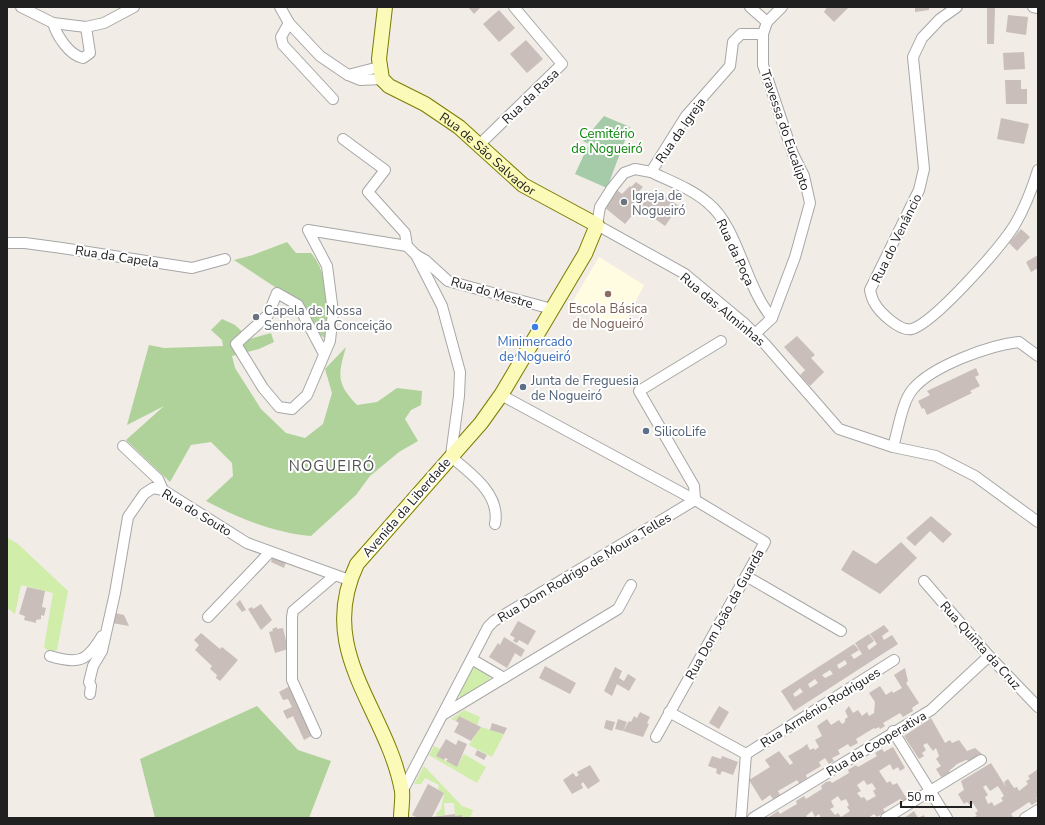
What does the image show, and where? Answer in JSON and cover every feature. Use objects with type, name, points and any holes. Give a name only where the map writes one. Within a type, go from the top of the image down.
[{"type":"street","points":[[21,7],[53,23],[86,26],[104,23],[134,7]]},
{"type":"street","points":[[280,7],[288,23],[320,56],[348,75],[360,80],[380,73],[385,7]]},
{"type":"street","name":"Rua da Rasa","points":[[479,145],[562,64],[514,7]]},
{"type":"street","points":[[750,7],[767,22],[782,7]]},
{"type":"street","name":"Rua do Venâncio","points":[[957,7],[940,20],[922,38],[914,57],[924,169],[919,190],[870,290],[874,302],[895,325],[910,329],[924,323],[973,276],[996,251],[1014,226],[1030,196],[1038,170]]},
{"type":"street","points":[[1033,7],[1038,8]]},
{"type":"street","name":"Travessa do Eucalipto","points":[[755,334],[772,318],[795,257],[810,203],[804,176],[793,154],[763,65],[763,34],[767,22]]},
{"type":"street","points":[[53,23],[55,30],[69,50],[77,57],[83,58],[90,53],[86,26]]},
{"type":"street","points":[[288,23],[281,37],[283,45],[334,99]]},
{"type":"street","name":"Rua da Igreja","points":[[597,225],[600,207],[612,188],[624,174],[635,169],[651,172],[686,116],[730,66],[733,42],[742,34],[763,34]]},
{"type":"street","name":"Rua de São Salvador","points":[[380,73],[389,86],[425,104],[459,128],[523,185],[597,225]]},
{"type":"street","points":[[343,139],[385,170],[368,192],[405,233],[407,246]]},
{"type":"street","name":"Rua da Poça","points":[[651,172],[708,202],[720,215],[757,297],[772,318]]},
{"type":"street","name":"Avenida da Liberdade","points":[[401,818],[402,792],[388,747],[350,661],[345,645],[344,604],[349,580],[357,564],[481,423],[501,395],[586,254],[597,225]]},
{"type":"street","name":"Rua das Alminhas","points":[[597,225],[685,274],[755,334],[839,429],[893,447],[936,456],[975,476],[1038,522]]},
{"type":"street","points":[[324,354],[298,305],[277,293],[268,315],[236,344],[263,388],[279,407],[292,409],[307,395],[330,341],[333,312],[327,266],[308,230],[407,246],[416,255],[442,306],[460,372],[459,396],[451,456],[484,487],[494,509],[495,524]]},
{"type":"street","name":"Rua da Capela","points":[[7,243],[25,243],[192,268],[225,258]]},
{"type":"street","name":"Rua do Mestre","points":[[416,255],[425,260],[448,281],[552,310]]},
{"type":"street","points":[[695,500],[694,486],[639,391],[721,341]]},
{"type":"street","points":[[893,447],[906,401],[912,389],[923,380],[954,362],[1000,344],[1019,342],[1038,356]]},
{"type":"street","points":[[501,395],[695,500]]},
{"type":"street","points":[[123,446],[158,479],[163,490]]},
{"type":"street","name":"Rua do Souto","points":[[90,694],[91,686],[88,682],[93,666],[102,651],[116,594],[128,517],[144,494],[153,488],[163,490],[247,543],[334,576],[349,580]]},
{"type":"street","name":"Rua Dom João da Guarda","points":[[656,737],[765,542],[695,500]]},
{"type":"street","name":"Rua Dom Rodrigo de Moura Telles","points":[[402,792],[473,660],[488,627],[494,621],[695,500]]},
{"type":"street","points":[[208,617],[270,552]]},
{"type":"street","points":[[316,734],[292,680],[292,617],[293,612],[334,576]]},
{"type":"street","points":[[746,576],[841,630]]},
{"type":"street","name":"Rua Quinta da Cruz","points":[[924,581],[989,656],[1038,707]]},
{"type":"street","points":[[444,714],[618,609],[631,585]]},
{"type":"street","name":"Rua do Souto","points":[[50,656],[73,660],[88,656],[106,630]]},
{"type":"street","name":"Rua da Cooperativa","points":[[753,818],[893,731],[931,710],[989,656]]},
{"type":"street","points":[[473,660],[504,678]]},
{"type":"street","name":"Rua Arménio Rodrigues","points":[[746,754],[894,660]]},
{"type":"street","points":[[669,712],[746,754],[741,818]]},
{"type":"street","points":[[893,731],[947,818]]},
{"type":"street","points":[[886,818],[981,760]]},
{"type":"street","points":[[1025,818],[1038,810]]},
{"type":"shaded area","name":"Escola Básica de Nogueiró","points":[[599,257],[644,285],[629,315],[617,331],[571,304]]},
{"type":"green space","name":"Cemitério de Nogueiró","points":[[604,116],[630,127],[607,188],[575,174],[589,144],[583,141]]},
{"type":"green space","points":[[287,242],[296,253],[311,253],[322,272],[328,306],[326,339],[318,333],[281,291],[234,260],[253,255]]},
{"type":"green space","points":[[222,319],[235,325],[250,339],[271,333],[274,342],[259,349],[232,356],[235,368],[261,409],[286,433],[305,438],[323,424],[332,393],[325,369],[346,347],[340,372],[342,384],[345,391],[357,405],[377,402],[397,388],[422,391],[421,405],[411,410],[405,419],[418,441],[399,452],[370,476],[356,495],[311,536],[284,532],[257,524],[206,501],[233,476],[232,463],[211,442],[191,445],[170,482],[126,440],[164,406],[127,425],[149,345],[164,348],[223,346],[222,340],[211,330]]},
{"type":"green space","points":[[8,538],[18,544],[68,591],[57,650],[49,652],[44,647],[53,593],[21,585],[15,614],[7,608]]},
{"type":"green space","points":[[476,667],[490,676],[490,680],[461,698],[458,694],[471,669]]},
{"type":"green space","points":[[257,706],[298,750],[331,761],[309,818],[155,818],[140,759]]},
{"type":"green space","points":[[464,710],[480,717],[477,725],[459,716],[456,721],[451,719]]},
{"type":"green space","points":[[481,727],[504,734],[492,757],[469,745]]},
{"type":"green space","points":[[434,746],[440,749],[436,756],[457,767],[464,754],[486,767],[477,783],[429,755]]},
{"type":"green space","points":[[424,766],[462,806],[473,810],[470,818],[455,816],[454,803],[444,803],[445,815],[437,816],[436,814],[441,809],[444,793],[438,789],[439,785],[425,778],[421,784],[414,784]]},
{"type":"building","points":[[468,7],[481,7],[474,14]]},
{"type":"building","points":[[827,7],[849,7],[834,22],[824,12]]},
{"type":"building","points":[[915,7],[929,7],[929,10],[915,12]]},
{"type":"building","points":[[987,7],[995,7],[994,44],[987,44]]},
{"type":"building","points":[[499,10],[515,28],[499,42],[483,24]]},
{"type":"building","points":[[1008,15],[1028,17],[1026,35],[1006,32]]},
{"type":"building","points":[[526,40],[543,59],[527,73],[510,54]]},
{"type":"building","points":[[1024,52],[1025,69],[1004,70],[1003,53]]},
{"type":"building","points":[[1005,80],[1021,80],[1021,89],[1027,89],[1027,104],[1006,104]]},
{"type":"building","points":[[1001,118],[1029,124],[1024,144],[997,139]]},
{"type":"building","name":"Igreja de Nogueiró","points":[[636,182],[643,187],[636,195],[641,199],[637,204],[640,206],[625,224],[604,207],[617,190],[622,194]]},
{"type":"building","points":[[659,192],[679,206],[665,226],[640,208],[650,194],[656,198]]},
{"type":"building","points":[[1021,229],[1030,237],[1017,251],[1009,243]]},
{"type":"building","points":[[1038,255],[1038,268],[1031,272],[1026,262]]},
{"type":"building","points":[[797,336],[815,355],[811,358],[824,372],[810,386],[800,375],[805,370],[784,347]]},
{"type":"building","points":[[976,368],[979,375],[975,377],[980,386],[970,391],[972,393],[927,415],[924,408],[922,409],[918,401],[930,395],[927,391]]},
{"type":"building","points":[[931,516],[952,534],[943,543],[930,531],[915,546],[906,538]]},
{"type":"building","points":[[901,542],[917,558],[880,594],[841,570],[853,550],[876,564]]},
{"type":"building","points":[[273,556],[286,562],[284,568],[271,562]]},
{"type":"building","points":[[27,587],[45,591],[42,607],[46,608],[44,616],[41,615],[41,619],[36,620],[36,623],[24,620],[25,616],[19,614]]},
{"type":"building","points":[[240,600],[246,610],[242,612],[236,604]]},
{"type":"building","points":[[261,604],[272,620],[261,630],[248,609],[252,607],[253,609]]},
{"type":"building","points":[[115,613],[124,615],[129,626],[112,623]]},
{"type":"building","points":[[518,621],[536,631],[528,645],[519,640],[517,643],[513,641],[515,638],[510,635]]},
{"type":"building","points":[[884,625],[889,631],[882,636],[884,640],[892,635],[898,644],[794,711],[781,691],[854,644],[859,650],[851,655],[854,659],[862,654],[855,643],[869,634],[874,641],[867,646],[869,650],[877,644],[870,634]],"holes":[[[845,660],[847,664],[839,669],[837,665]],[[830,670],[833,674],[825,678],[822,675]],[[815,679],[818,683],[810,688],[808,684]],[[800,688],[803,692],[795,697],[793,694]]]},
{"type":"building","points":[[277,627],[277,629],[283,628],[288,649],[275,653],[269,632],[273,631],[272,629]]},
{"type":"building","points":[[201,633],[220,649],[222,647],[238,660],[220,681],[216,678],[217,675],[210,669],[212,666],[195,650],[199,645],[194,640]]},
{"type":"building","points":[[504,637],[525,650],[521,657],[515,653],[507,668],[489,657],[498,643],[500,645]]},
{"type":"building","points":[[545,666],[576,683],[570,694],[539,678]]},
{"type":"building","points":[[615,667],[622,671],[619,678],[624,681],[628,674],[636,679],[629,691],[617,684],[612,696],[604,691]]},
{"type":"building","points":[[905,668],[908,681],[906,683],[919,703],[912,708],[913,711],[903,717],[900,713],[883,723],[885,726],[880,729],[879,727],[874,728],[856,739],[858,743],[850,747],[848,744],[838,750],[840,754],[832,758],[834,761],[829,764],[825,758],[819,762],[821,766],[806,775],[807,778],[799,783],[797,780],[778,791],[780,795],[773,799],[770,795],[762,801],[749,780],[770,767],[765,760],[779,751],[790,765],[793,763],[788,756],[807,744],[810,750],[814,748],[815,750],[819,747],[815,740],[822,736],[817,726],[827,719],[831,725],[839,720],[842,724],[848,717],[845,711],[849,706],[853,713],[858,710],[862,716],[867,712],[869,716],[874,713],[875,702],[869,693],[880,686],[886,695],[892,691],[893,693],[902,688],[894,675]]},
{"type":"building","points":[[290,686],[313,735],[304,740],[293,716],[287,719],[283,711],[292,707],[288,699],[283,700],[279,692]]},
{"type":"building","points":[[719,706],[729,712],[719,729],[709,723]]},
{"type":"building","points":[[640,712],[650,717],[647,723],[649,724],[643,737],[623,731],[629,721],[631,722],[634,716],[637,718]]},
{"type":"building","points":[[459,716],[481,727],[471,741],[454,732],[459,723],[456,721]]},
{"type":"building","points":[[931,718],[945,743],[950,740],[952,743],[959,740],[967,751],[975,748],[982,754],[969,761],[966,760],[957,764],[949,771],[950,773],[941,777],[936,769],[941,766],[936,759],[939,756],[936,748],[933,751],[927,743],[923,745],[926,750],[922,753],[924,756],[919,759],[904,736]]},
{"type":"building","points":[[618,719],[627,722],[623,731],[615,729]]},
{"type":"building","points":[[606,720],[615,722],[612,731],[604,728]]},
{"type":"building","points":[[492,723],[507,728],[504,734],[490,730]]},
{"type":"building","points":[[446,739],[456,745],[458,740],[467,744],[457,767],[446,761],[448,759],[445,758],[444,760],[436,756]]},
{"type":"building","points":[[893,747],[905,768],[900,771],[898,767],[893,770],[890,764],[879,771],[887,783],[890,781],[893,785],[897,783],[907,799],[903,801],[900,799],[883,809],[885,812],[877,817],[874,814],[868,818],[821,818],[819,814],[815,817],[812,811],[806,816],[808,818],[769,817],[778,811],[780,814],[797,804],[796,801],[804,796],[806,799],[822,789],[821,786],[826,782],[830,781],[832,783],[849,773],[848,770],[856,765],[858,767],[877,756],[875,753],[878,751],[882,749],[884,752]],"holes":[[[864,780],[867,785],[872,783],[876,789],[873,791],[876,796],[867,801],[864,797],[861,798],[857,793],[861,791],[857,785]],[[838,796],[841,801],[846,799],[849,805],[847,807],[850,811],[841,817],[838,813],[835,815],[830,809],[834,807],[831,801]]]},
{"type":"building","points":[[477,750],[487,755],[484,760],[475,755]]},
{"type":"building","points":[[712,756],[721,759],[722,756],[738,762],[733,775],[722,771],[720,775],[716,773],[717,769],[708,766]]},
{"type":"building","points":[[991,763],[1006,787],[1004,782],[1008,779],[1014,788],[1017,787],[1019,791],[1028,784],[1026,781],[1030,779],[1028,776],[1038,769],[1038,797],[1036,798],[1038,801],[1032,805],[1029,802],[1011,814],[1013,817],[1011,818],[972,818],[977,816],[975,813],[978,811],[973,803],[970,805],[967,802],[964,804],[958,794],[964,790],[961,781]],"holes":[[[986,785],[990,791],[998,786],[1004,796],[1001,798],[1003,801],[994,806],[992,802],[988,804],[985,797],[988,795],[983,787]]]},
{"type":"building","points":[[590,765],[600,781],[588,789],[583,782],[581,784],[583,788],[572,794],[563,780],[573,773],[576,777],[579,775],[577,772]]},
{"type":"building","points":[[428,784],[444,793],[432,817],[455,814],[455,816],[462,815],[462,818],[418,818],[412,815]]},
{"type":"building","points":[[914,811],[918,818],[904,818]]},
{"type":"building","points":[[924,815],[925,818],[918,818]]},
{"type":"place","name":"Igreja de Nogueiró","points":[[624,202]]},
{"type":"place","name":"Escola Básica de Nogueiró","points":[[608,294]]},
{"type":"place","name":"Capela de Nossa Senhora da Conceição","points":[[256,317]]},
{"type":"place","name":"Minimercado de Nogueiró","points":[[535,327]]},
{"type":"place","name":"Junta de Freguesia de Nogueiró","points":[[523,387]]},
{"type":"place","name":"SilicoLife","points":[[646,431]]},
{"type":"district","name":"NOGUEIRÓ","points":[[332,466]]}]
